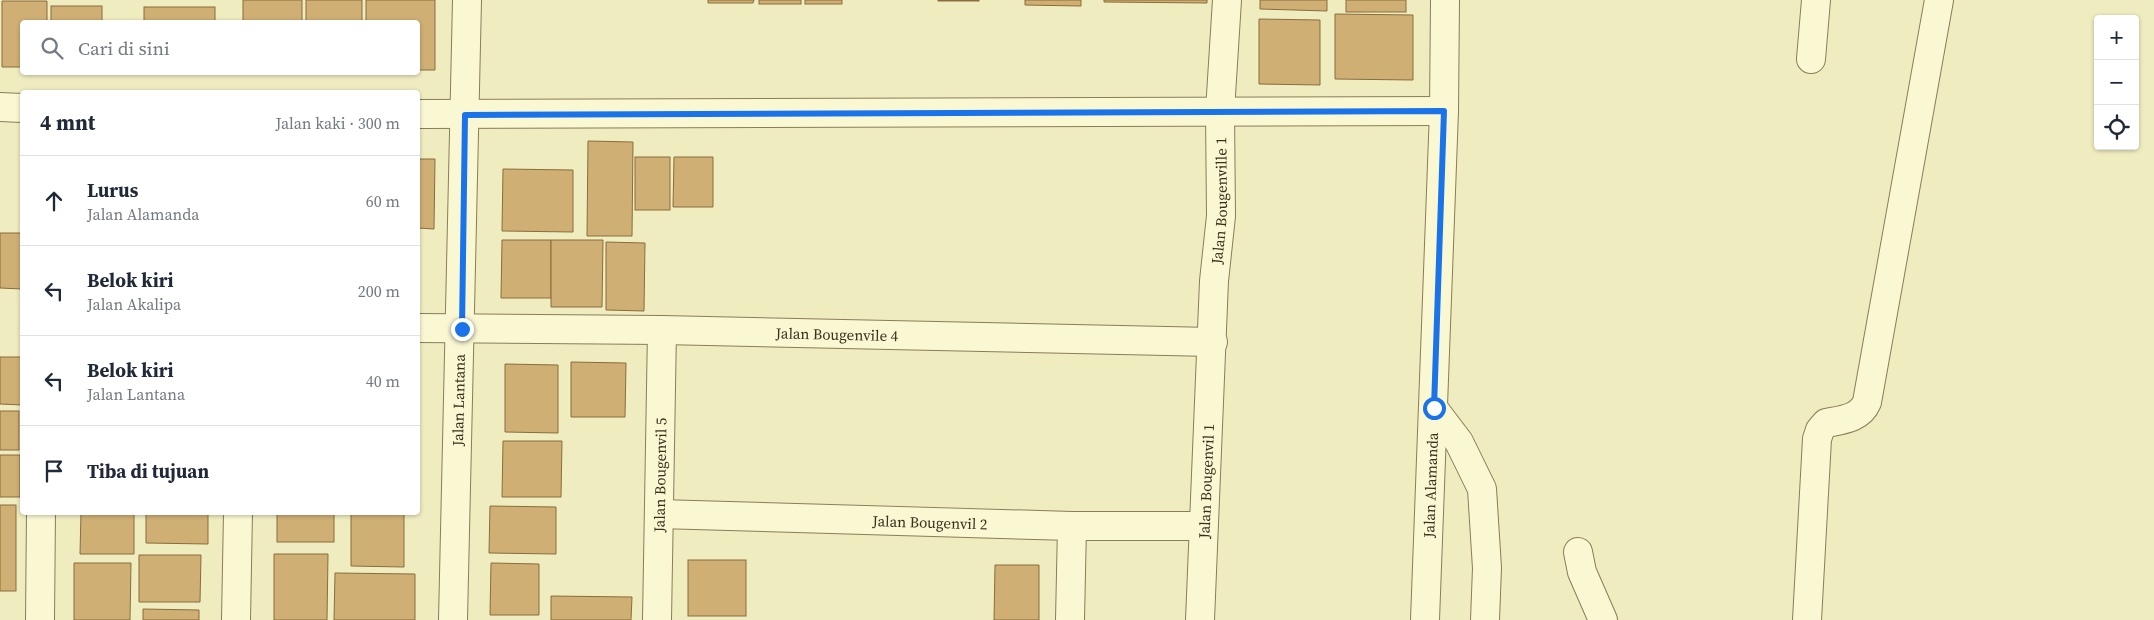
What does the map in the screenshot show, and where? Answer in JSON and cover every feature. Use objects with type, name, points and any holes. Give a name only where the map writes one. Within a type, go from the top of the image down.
[{"type":"street","name":"Jalan Lantana","points":[[454,620],[462,329],[467,0]]},
{"type":"street","name":"Jalan Bougenville 1","points":[[1213,342],[1214,281],[1221,216],[1220,111],[1227,0]]},
{"type":"street","name":"Jalan Alamanda","points":[[1425,620],[1444,111],[1445,0]]},
{"type":"street","points":[[1811,59],[1816,0]]},
{"type":"street","points":[[1807,620],[1817,439],[1820,430],[1826,423],[1844,420],[1857,415],[1864,410],[1867,402],[1939,0]]},
{"type":"street","points":[[0,107],[20,108]]},
{"type":"street","points":[[420,114],[1444,111]]},
{"type":"street","name":"Jalan Bougenvile 4","points":[[420,328],[662,330],[1213,342]]},
{"type":"street","name":"Jalan Bougenvil 5","points":[[657,620],[662,330]]},
{"type":"street","name":"Jalan Bougenvil 1","points":[[1200,620],[1202,526],[1213,342]]},
{"type":"street","points":[[1434,408],[1459,442],[1482,490],[1487,568],[1485,620]]},
{"type":"street","name":"Jalan Bougenvil 2","points":[[659,514],[1072,526],[1202,526]]},
{"type":"street","points":[[40,620],[41,515]]},
{"type":"street","points":[[236,620],[238,515]]},
{"type":"street","points":[[1070,620],[1072,526]]},
{"type":"street","points":[[1578,552],[1582,572],[1603,620]]},
{"type":"building","points":[[243,0],[302,0],[302,20],[243,20]]},
{"type":"building","points":[[306,0],[362,0],[362,20],[306,20]]},
{"type":"building","points":[[366,0],[435,0],[435,70],[420,70],[420,20],[366,20]]},
{"type":"building","points":[[708,0],[754,0],[753,3],[708,3]]},
{"type":"building","points":[[759,0],[801,0],[801,4],[759,4]]},
{"type":"building","points":[[805,0],[842,0],[842,4],[805,4]]},
{"type":"building","points":[[979,0],[979,1],[938,1]]},
{"type":"building","points":[[1025,0],[1081,0],[1081,6],[1025,5]]},
{"type":"building","points":[[1104,0],[1207,0],[1207,3],[1104,2]]},
{"type":"building","points":[[1260,0],[1327,0],[1327,11],[1260,9]]},
{"type":"building","points":[[1346,0],[1406,0],[1406,12],[1346,12]]},
{"type":"building","points":[[2,1],[47,1],[47,20],[20,20],[20,67],[2,67]]},
{"type":"building","points":[[51,6],[102,6],[102,20],[51,20]]},
{"type":"building","points":[[144,7],[215,7],[215,20],[144,20]]},
{"type":"building","points":[[1335,14],[1413,15],[1413,80],[1335,79]]},
{"type":"building","points":[[1259,19],[1320,20],[1320,85],[1259,84]]},
{"type":"building","points":[[588,141],[633,142],[632,236],[587,236]]},
{"type":"building","points":[[635,157],[670,157],[670,210],[635,210]]},
{"type":"building","points":[[674,157],[713,157],[713,207],[673,207]]},
{"type":"building","points":[[420,159],[435,159],[434,229],[420,228]]},
{"type":"building","points":[[503,169],[573,170],[573,232],[502,231]]},
{"type":"building","points":[[0,233],[20,233],[20,289],[0,288]]},
{"type":"building","points":[[502,240],[551,240],[551,298],[501,298]]},
{"type":"building","points":[[551,240],[603,240],[602,307],[551,307]]},
{"type":"building","points":[[606,242],[645,243],[644,311],[606,310]]},
{"type":"building","points":[[0,357],[20,357],[20,405],[0,404]]},
{"type":"building","points":[[571,362],[626,363],[625,417],[571,417]]},
{"type":"building","points":[[505,364],[558,365],[558,433],[505,432]]},
{"type":"building","points":[[0,411],[19,411],[19,450],[0,450]]},
{"type":"building","points":[[503,441],[562,441],[561,497],[502,497]]},
{"type":"building","points":[[0,455],[20,455],[20,497],[0,497]]},
{"type":"building","points":[[0,505],[16,505],[16,591],[0,591]]},
{"type":"building","points":[[490,506],[556,507],[556,554],[489,553]]},
{"type":"building","points":[[81,515],[134,515],[134,554],[80,554]]},
{"type":"building","points":[[146,515],[208,515],[208,544],[146,543]]},
{"type":"building","points":[[277,515],[334,515],[334,542],[277,542]]},
{"type":"building","points":[[351,515],[404,515],[404,567],[351,566]]},
{"type":"building","points":[[274,554],[328,554],[327,620],[274,620]]},
{"type":"building","points":[[139,555],[201,555],[200,602],[139,602]]},
{"type":"building","points":[[688,560],[746,560],[746,616],[688,616]]},
{"type":"building","points":[[74,563],[131,563],[130,620],[74,620]]},
{"type":"building","points":[[491,563],[539,564],[539,615],[490,615]]},
{"type":"building","points":[[995,565],[1039,565],[1039,620],[994,620]]},
{"type":"building","points":[[335,573],[415,574],[415,620],[334,620]]},
{"type":"building","points":[[551,596],[632,597],[631,620],[551,620]]},
{"type":"building","points":[[143,609],[199,610],[199,620],[143,620]]},
{"type":"route","points":[[462,329],[465,115],[1444,111],[1434,408]]}]
